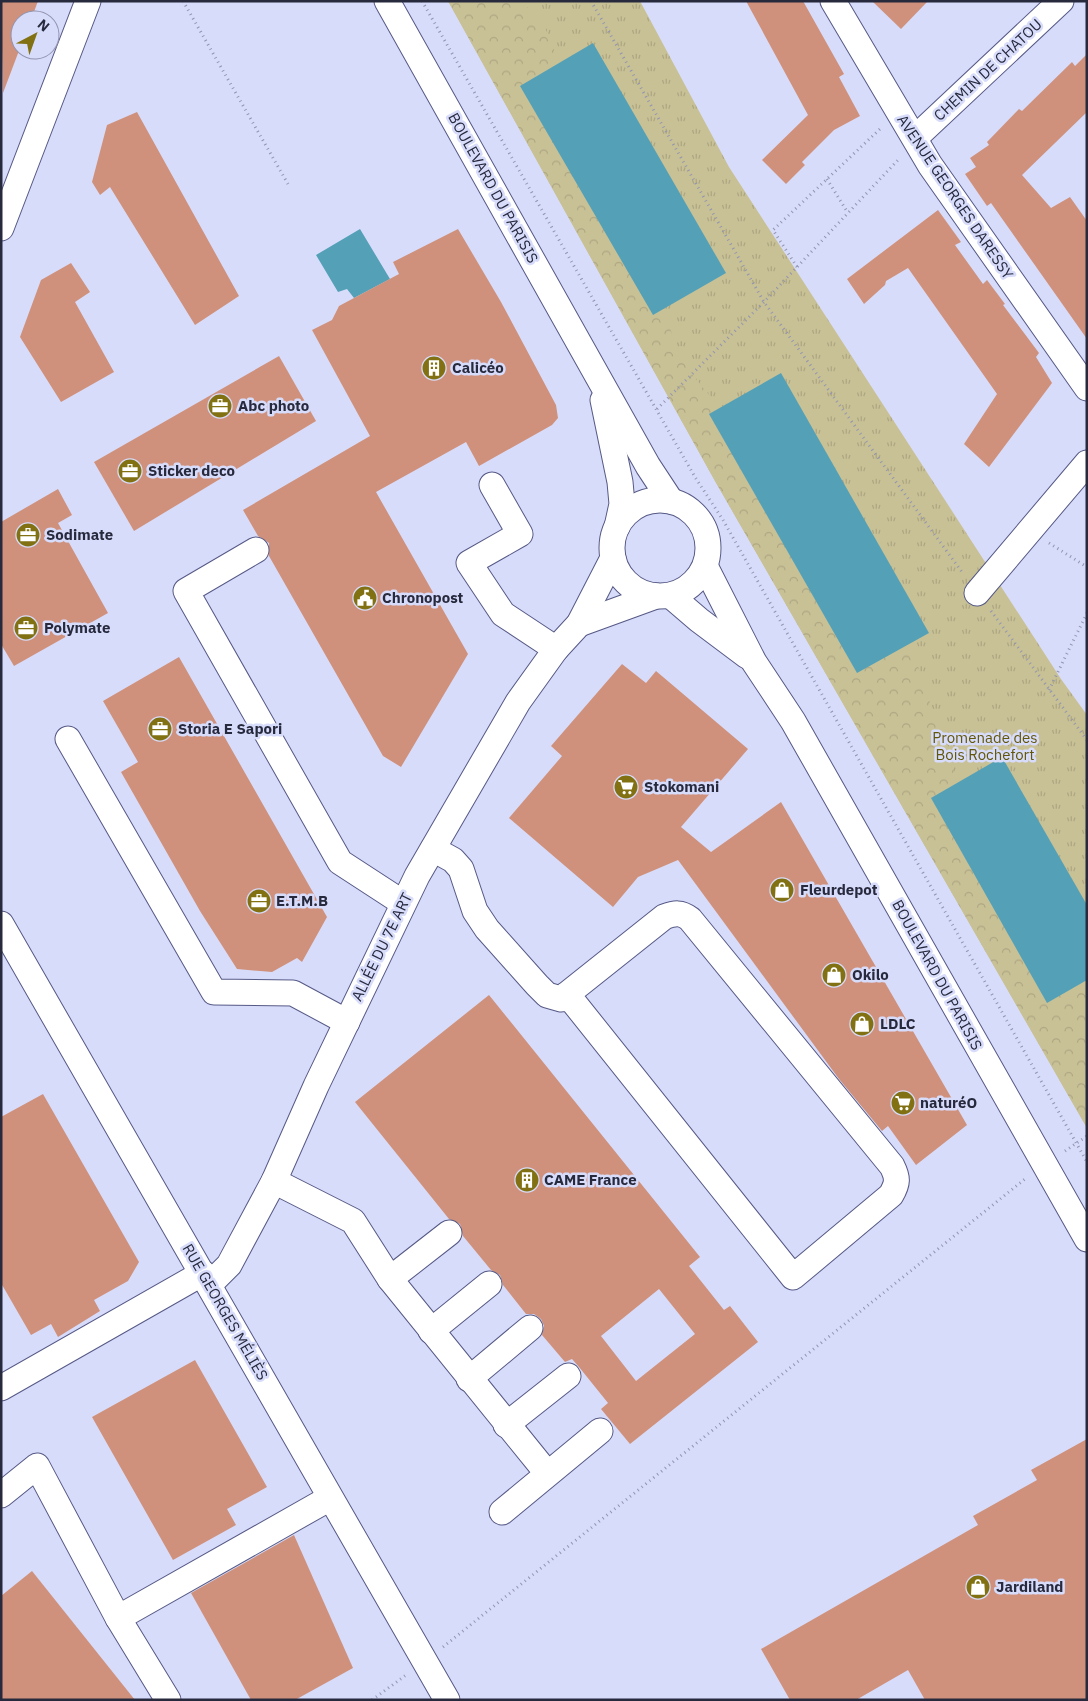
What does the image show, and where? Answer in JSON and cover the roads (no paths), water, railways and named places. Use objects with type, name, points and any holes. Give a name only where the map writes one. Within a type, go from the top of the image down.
[{"type":"street","points":[[3,217],[88,1]]},
{"type":"street","name":"BOULEVARD DU PARISIS","points":[[387,1],[648,466],[671,501]]},
{"type":"street","name":"AVENUE GEORGES DARESSY","points":[[833,1],[930,165],[1087,388]]},
{"type":"street","name":"CHEMIN DE CHATOU","points":[[915,138],[1061,1]]},
{"type":"street","name":"BOULEVARD DU PARISIS","points":[[598,376],[620,482],[622,504],[617,527]]},
{"type":"street","points":[[977,593],[1087,463]]},
{"type":"street","points":[[492,485],[520,534],[469,563],[503,614],[556,649]]},
{"type":"street","points":[[654,501],[671,501],[686,508],[698,519],[706,534],[708,550],[705,566],[696,580],[685,590],[663,596],[641,593],[628,584],[619,573],[613,558],[612,542],[617,527],[626,514],[639,505],[654,501]]},
{"type":"street","points":[[256,550],[186,591],[340,862],[403,904]]},
{"type":"street","name":"ALLÉE DU 7E ART","points":[[1,1388],[229,1265],[274,1181],[346,1022],[403,904],[518,702],[556,649],[579,624],[613,558]]},
{"type":"street","name":"BOULEVARD DU PARISIS","points":[[705,566],[754,662],[794,720],[1087,1239]]},
{"type":"street","name":"BOULEVARD DU PARISIS","points":[[663,596],[699,620],[754,662]]},
{"type":"street","name":"ALLÉE DU 7E ART","points":[[579,624],[663,596]]},
{"type":"street","points":[[68,739],[214,992],[293,993],[346,1022]]},
{"type":"street","points":[[433,849],[452,860],[461,869],[475,911],[487,929],[537,985],[554,998],[561,999],[567,994],[664,917],[674,913],[683,914],[690,919],[892,1166],[898,1177],[891,1195],[793,1277],[567,994]]},
{"type":"street","name":"RUE GEORGES MÉLIÈS","points":[[1,924],[447,1700]]},
{"type":"street","points":[[274,1181],[353,1221],[390,1279],[506,1425],[547,1473]]},
{"type":"street","points":[[390,1279],[449,1233]]},
{"type":"street","points":[[431,1331],[489,1284]]},
{"type":"street","points":[[469,1378],[530,1328]]},
{"type":"street","points":[[506,1425],[568,1376]]},
{"type":"street","points":[[502,1512],[600,1431]]},
{"type":"street","points":[[1,1496],[37,1466],[118,1618],[168,1700]]},
{"type":"street","points":[[118,1618],[330,1498]]},
{"type":"water","points":[[593,43],[726,273],[653,315],[520,86]]},
{"type":"water","points":[[360,229],[390,279],[354,298],[347,289],[338,292],[316,255]]},
{"type":"water","points":[[781,373],[929,633],[857,673],[709,414]]},
{"type":"water","points":[[1002,757],[1087,905],[1087,980],[1047,1003],[931,798]]},
{"type":"place","name":"Calicéo","points":[[434,368]]},
{"type":"place","name":"Abc photo","points":[[220,406]]},
{"type":"place","name":"Sticker deco","points":[[130,471]]},
{"type":"place","name":"Sodimate","points":[[28,535]]},
{"type":"place","name":"Chronopost","points":[[365,598]]},
{"type":"place","name":"Polymate","points":[[26,628]]},
{"type":"place","name":"Storia E Sapori","points":[[160,729]]},
{"type":"place","name":"Stokomani","points":[[626,787]]},
{"type":"place","name":"Fleurdepot","points":[[782,890]]},
{"type":"place","name":"E.T.M.B","points":[[259,901]]},
{"type":"place","name":"Okilo","points":[[834,975]]},
{"type":"place","name":"LDLC","points":[[862,1024]]},
{"type":"place","name":"naturéO","points":[[903,1103]]},
{"type":"place","name":"CAME France","points":[[527,1180]]},
{"type":"place","name":"Jardiland","points":[[978,1587]]},
{"type":"park label","name":"Promenade des Bois Rochefort","points":[[985,746]]}]
